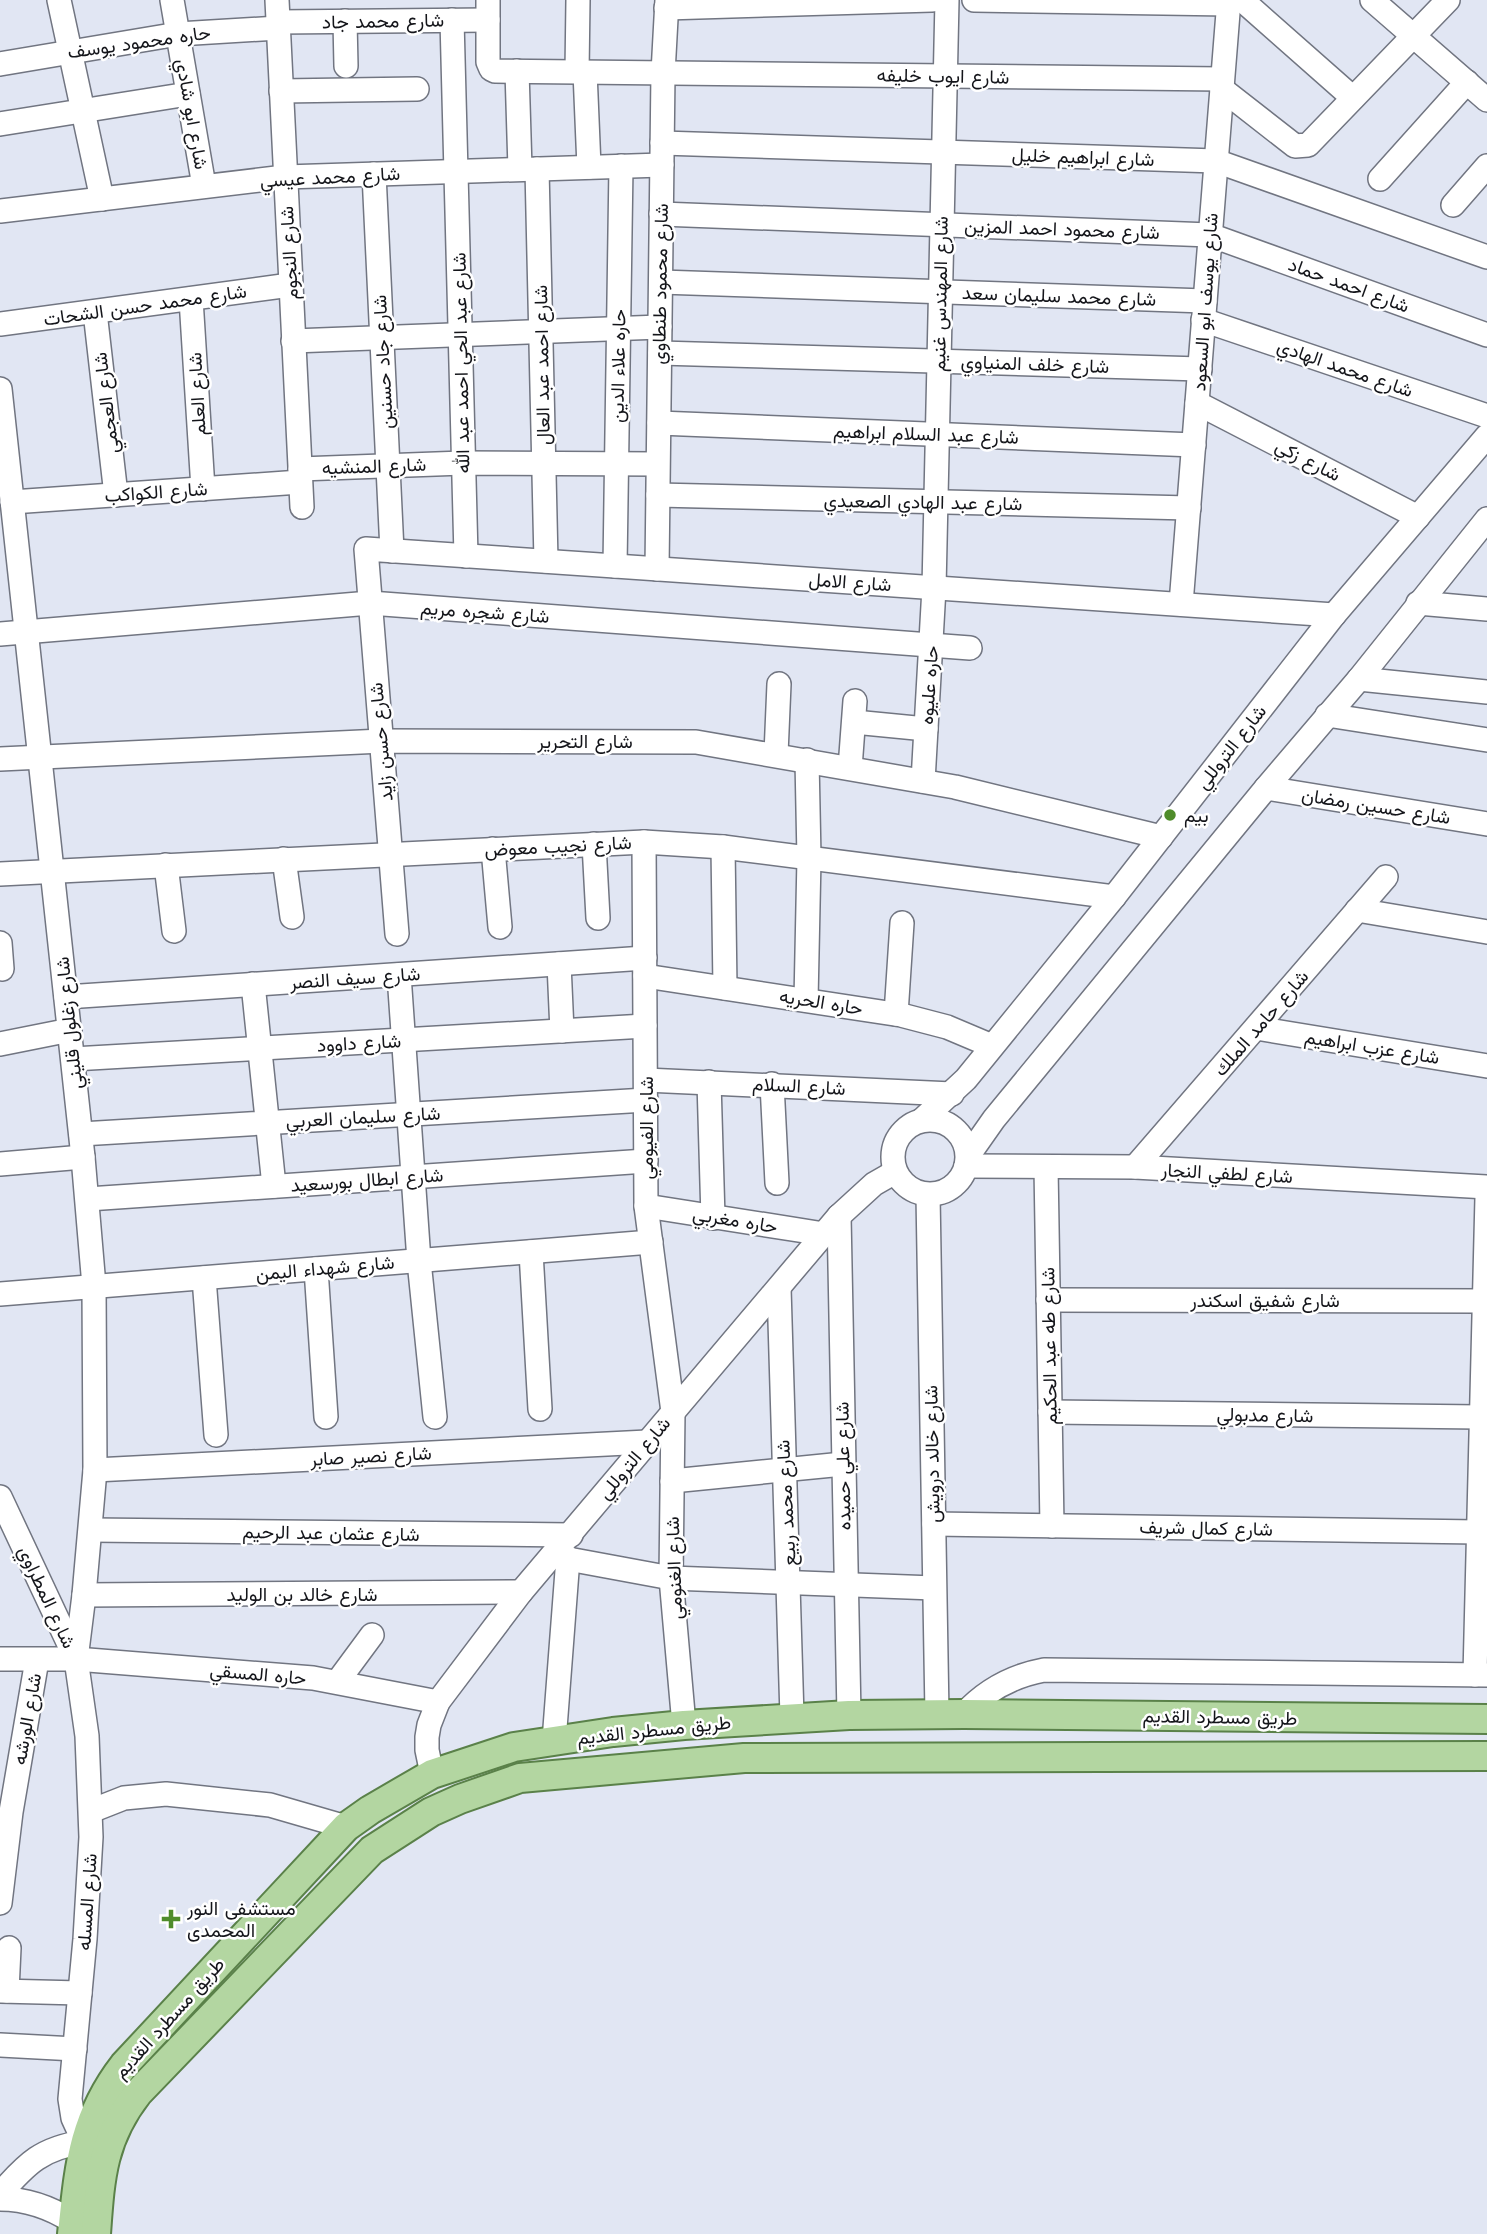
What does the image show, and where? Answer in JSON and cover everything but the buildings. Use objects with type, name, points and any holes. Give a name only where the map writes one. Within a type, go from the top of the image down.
[{"type":"main road","name":"طريق مسطرد القديم","points":[[80,2230],[84,2142],[102,2096],[124,2065],[346,1827],[432,1774],[486,1755],[554,1741],[684,1725],[792,1717],[950,1714],[1487,1719]]},
{"type":"main road","name":"طريق مسطرد القديم","points":[[80,2230],[117,2124],[138,2093],[372,1850],[431,1812],[489,1787],[520,1778],[744,1758],[1487,1756]]},
{"type":"street","points":[[59,0],[102,199]]},
{"type":"street","name":"شارع ابو شادي","points":[[172,0],[204,187]]},
{"type":"street","points":[[578,0],[589,167]]},
{"type":"street","points":[[666,4],[932,0]]},
{"type":"street","name":"شارع المهندس غنيم","points":[[934,588],[947,0]]},
{"type":"street","points":[[974,0],[1233,1],[1353,98]]},
{"type":"street","points":[[1372,0],[1487,100]]},
{"type":"street","points":[[1222,84],[1295,146],[1301,147],[1313,141],[1448,0]]},
{"type":"street","name":"شارع يوسف ابو السعود","points":[[1181,604],[1222,84],[1233,1]]},
{"type":"street","name":"شارع محمود طنطاوي","points":[[657,569],[666,4]]},
{"type":"street","name":"شارع محمد جاد","points":[[277,17],[345,21],[452,20],[488,10]]},
{"type":"street","name":"شارع احمد عبد العال","points":[[488,10],[488,62],[491,69],[506,71],[528,169],[541,332],[546,561]]},
{"type":"street","name":"حاره محمود يوسف","points":[[0,64],[277,17]]},
{"type":"street","name":"شارع النجوم","points":[[277,17],[302,507]]},
{"type":"street","name":"شارع عبد الحي احمد عبد الله","points":[[452,20],[466,556]]},
{"type":"street","points":[[345,21],[346,66]]},
{"type":"street","name":"شارع ايوب خليفه","points":[[506,71],[944,76],[1222,84]]},
{"type":"street","points":[[1380,179],[1466,82]]},
{"type":"street","points":[[281,90],[417,89]]},
{"type":"street","points":[[0,124],[188,94]]},
{"type":"street","name":"شارع ابراهيم خليل","points":[[662,154],[942,152],[1216,161],[1487,257]]},
{"type":"street","name":"شارع محمد عيسي","points":[[0,211],[285,177],[621,166],[662,154]]},
{"type":"street","name":"حاره علاء الدين","points":[[615,566],[621,166]]},
{"type":"street","points":[[1453,205],[1487,166]]},
{"type":"street","name":"شارع جاد حسنين","points":[[374,174],[391,551]]},
{"type":"street","name":"شارع محمود احمد المزين","points":[[661,214],[1210,235]]},
{"type":"street","name":"شارع احمد حماد","points":[[1210,235],[1487,335]]},
{"type":"street","name":"شارع محمد سليمان سعد","points":[[661,282],[940,292],[1204,310]]},
{"type":"street","name":"شارع محمد حسن الشحات","points":[[0,324],[290,285]]},
{"type":"street","name":"شارع العلم","points":[[191,299],[203,489]]},
{"type":"street","name":"شارع محمد الهادي","points":[[1204,310],[1487,416]]},
{"type":"street","name":"شارع العجمي","points":[[95,312],[116,495]]},
{"type":"street","points":[[293,341],[660,327]]},
{"type":"street","name":"شارع خلف المنياوي","points":[[660,353],[1200,369]]},
{"type":"street","name":"شارع زغلول قليني","points":[[0,388],[3,441],[12,502],[88,1199],[94,1286],[94,1470],[76,1659]]},
{"type":"street","name":"شارع زكي","points":[[1197,403],[1418,517]]},
{"type":"street","name":"شارع عبد السلام ابراهيم","points":[[659,423],[1194,445]]},
{"type":"street","name":"شارع التروللي","points":[[922,1121],[952,1094],[992,1046],[1114,897],[1334,615],[1487,436]]},
{"type":"street","name":"شارع المنشيه","points":[[300,476],[387,465],[657,464]]},
{"type":"street","name":"شارع الكواكب","points":[[12,502],[203,489],[300,476]]},
{"type":"street","name":"شارع عبد الهادي الصعيدي","points":[[658,495],[1189,508]]},
{"type":"street","points":[[967,1161],[966,1145],[953,1127],[933,1120],[912,1124],[896,1140],[893,1150],[895,1172],[908,1188],[928,1195],[941,1193],[961,1178],[967,1161],[994,1119],[1487,519]]},
{"type":"street","name":"شارع الامل","points":[[366,549],[1334,615]]},
{"type":"street","name":"شارع حسن زايد","points":[[366,549],[397,934]]},
{"type":"street","name":"حاره عليوه","points":[[923,781],[934,588]]},
{"type":"street","name":"شارع شجره مريم","points":[[0,634],[370,603],[970,648]]},
{"type":"street","points":[[1418,603],[1487,608]]},
{"type":"street","points":[[1359,678],[1487,692]]},
{"type":"street","points":[[776,754],[779,684]]},
{"type":"street","points":[[850,768],[854,712],[926,729]]},
{"type":"street","points":[[1327,715],[1487,740]]},
{"type":"street","name":"شارع التحرير","points":[[0,759],[382,741],[696,742],[955,787],[1161,837]]},
{"type":"street","points":[[806,1000],[809,858],[807,760]]},
{"type":"street","name":"شارع حسين رمضان","points":[[1266,788],[1487,824]]},
{"type":"street","name":"شارع نجيب معوض","points":[[0,874],[644,842],[723,847],[1114,897]]},
{"type":"street","name":"شارع الفيومي","points":[[644,842],[646,1206],[673,1412]]},
{"type":"street","points":[[594,844],[597,918]]},
{"type":"street","points":[[723,847],[725,988]]},
{"type":"street","points":[[493,849],[500,927]]},
{"type":"street","points":[[284,859],[292,916]]},
{"type":"street","points":[[166,865],[174,931]]},
{"type":"street","name":"شارع حامد الملك","points":[[1135,1167],[1386,877]]},
{"type":"street","points":[[1357,911],[1487,932]]},
{"type":"street","points":[[895,1014],[902,923]]},
{"type":"street","points":[[0,943],[2,969]]},
{"type":"street","points":[[559,964],[562,1031]]},
{"type":"street","name":"شارع سيف النصر","points":[[66,997],[559,964],[645,967]]},
{"type":"street","name":"حاره الحريه","points":[[645,967],[725,988],[895,1014],[936,1023],[992,1046]]},
{"type":"street","points":[[399,975],[419,1261],[435,1417]]},
{"type":"street","points":[[253,984],[274,1186]]},
{"type":"street","name":"شارع داوود","points":[[73,1059],[645,1026]]},
{"type":"street","name":"شارع عزب ابراهيم","points":[[1256,1028],[1487,1066]]},
{"type":"street","points":[[0,1044],[70,1030]]},
{"type":"street","points":[[709,1082],[713,1218]]},
{"type":"street","name":"شارع السلام","points":[[646,1090],[709,1082],[952,1094]]},
{"type":"street","points":[[772,1084],[777,1183]]},
{"type":"street","name":"شارع سليمان العربي","points":[[80,1134],[408,1114],[646,1090]]},
{"type":"street","points":[[0,1164],[83,1157]]},
{"type":"street","name":"شارع ابطال بورسعيد","points":[[88,1199],[646,1161]]},
{"type":"street","name":"شارع لطفي النجار","points":[[967,1161],[1046,1167],[1135,1167],[1487,1187]]},
{"type":"street","name":"شارع طه عبد الحكيم","points":[[1046,1167],[1052,1526]]},
{"type":"street","name":"شارع التروللي","points":[[432,1774],[427,1737],[438,1702],[520,1592],[560,1557],[570,1535],[839,1216],[874,1184],[895,1172]]},
{"type":"street","name":"شارع خالد درويش","points":[[928,1195],[934,1588],[950,1714]]},
{"type":"street","points":[[950,1714],[1001,1684],[1044,1670],[1481,1675],[1478,1532],[1487,1197]]},
{"type":"street","name":"حاره مغربي","points":[[646,1206],[824,1234]]},
{"type":"street","name":"شارع علي حميده","points":[[839,1216],[849,1716]]},
{"type":"street","name":"شارع شهداء اليمن","points":[[0,1294],[651,1242]]},
{"type":"street","points":[[531,1252],[540,1409]]},
{"type":"street","points":[[316,1269],[326,1417]]},
{"type":"street","points":[[204,1278],[216,1435]]},
{"type":"street","name":"شارع محمد ربيع","points":[[779,1288],[792,1717]]},
{"type":"street","name":"شارع شفيق اسكندر","points":[[1048,1300],[1483,1301]]},
{"type":"street","name":"شارع الغنومي","points":[[673,1412],[671,1578],[684,1725]]},
{"type":"street","name":"شارع مدبولي","points":[[1050,1412],[1480,1417]]},
{"type":"street","name":"شارع نصير صابر","points":[[94,1470],[647,1442]]},
{"type":"street","points":[[673,1481],[843,1464]]},
{"type":"street","name":"شارع المطراوي","points":[[2,1508],[76,1659]]},
{"type":"street","name":"شارع كمال شريف","points":[[933,1524],[1478,1532]]},
{"type":"street","name":"شارع عثمان عبد الرحيم","points":[[90,1531],[570,1535]]},
{"type":"street","points":[[554,1741],[560,1557],[671,1578],[934,1588]]},
{"type":"street","name":"شارع خالد بن الوليد","points":[[84,1595],[520,1592]]},
{"type":"street","points":[[338,1681],[372,1635]]},
{"type":"street","name":"حاره المسقي","points":[[0,1659],[76,1659],[338,1681],[438,1702]]},
{"type":"street","name":"شارع المسله","points":[[76,1659],[87,1736],[91,1811],[85,1939],[70,2109],[84,2142]]},
{"type":"street","name":"شارع الورشه","points":[[0,1903],[11,1812],[37,1660]]},
{"type":"street","points":[[91,1811],[124,1798],[166,1794],[270,1805],[346,1827]]},
{"type":"street","points":[[9,1948],[4,1991],[80,1993]]},
{"type":"street","points":[[0,2045],[75,2049]]},
{"type":"street","points":[[80,2230],[44,2206],[0,2196],[24,2166],[42,2153],[62,2145],[84,2142]]},
{"type":"place","name":"بيم","points":[[1170,815]]},
{"type":"place","name":"مستشفى النور المحمدى","points":[[171,1919]]}]
